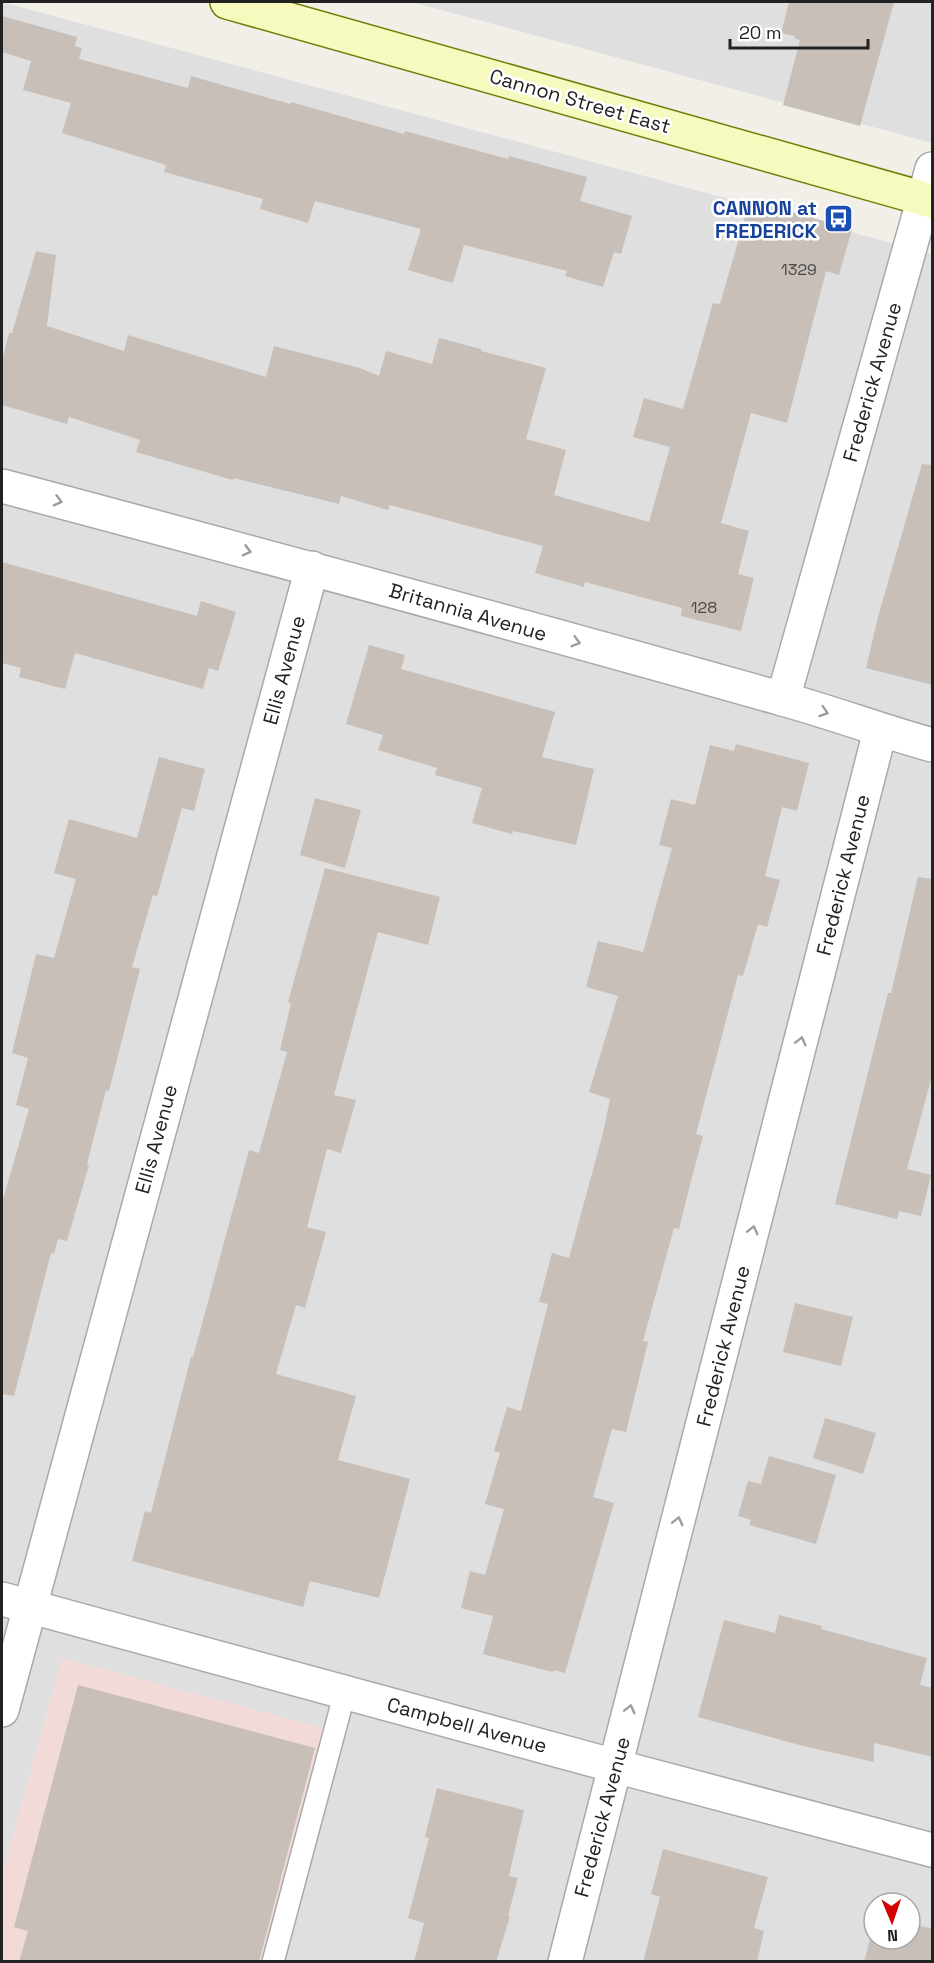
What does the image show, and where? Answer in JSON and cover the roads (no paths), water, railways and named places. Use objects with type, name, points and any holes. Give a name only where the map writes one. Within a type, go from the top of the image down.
[{"type":"street","name":"Cannon Street East","points":[[227,2],[930,190]]},
{"type":"street","name":"Frederick Avenue","points":[[783,699],[930,190]]},
{"type":"street","name":"Britannia Avenue","points":[[2,486],[312,568],[783,699],[880,731],[933,745]]},
{"type":"street","name":"Ellis Avenue","points":[[2,1710],[15,1603],[312,568]]},
{"type":"street","name":"Frederick Avenue","points":[[564,1962],[880,731]]},
{"type":"street","name":"Campbell Avenue","points":[[15,1603],[933,1850]]},
{"type":"lane","points":[[273,1962],[345,1692]]},
{"type":"place","name":"CANNON at FREDERICK","points":[[838,219]]}]
